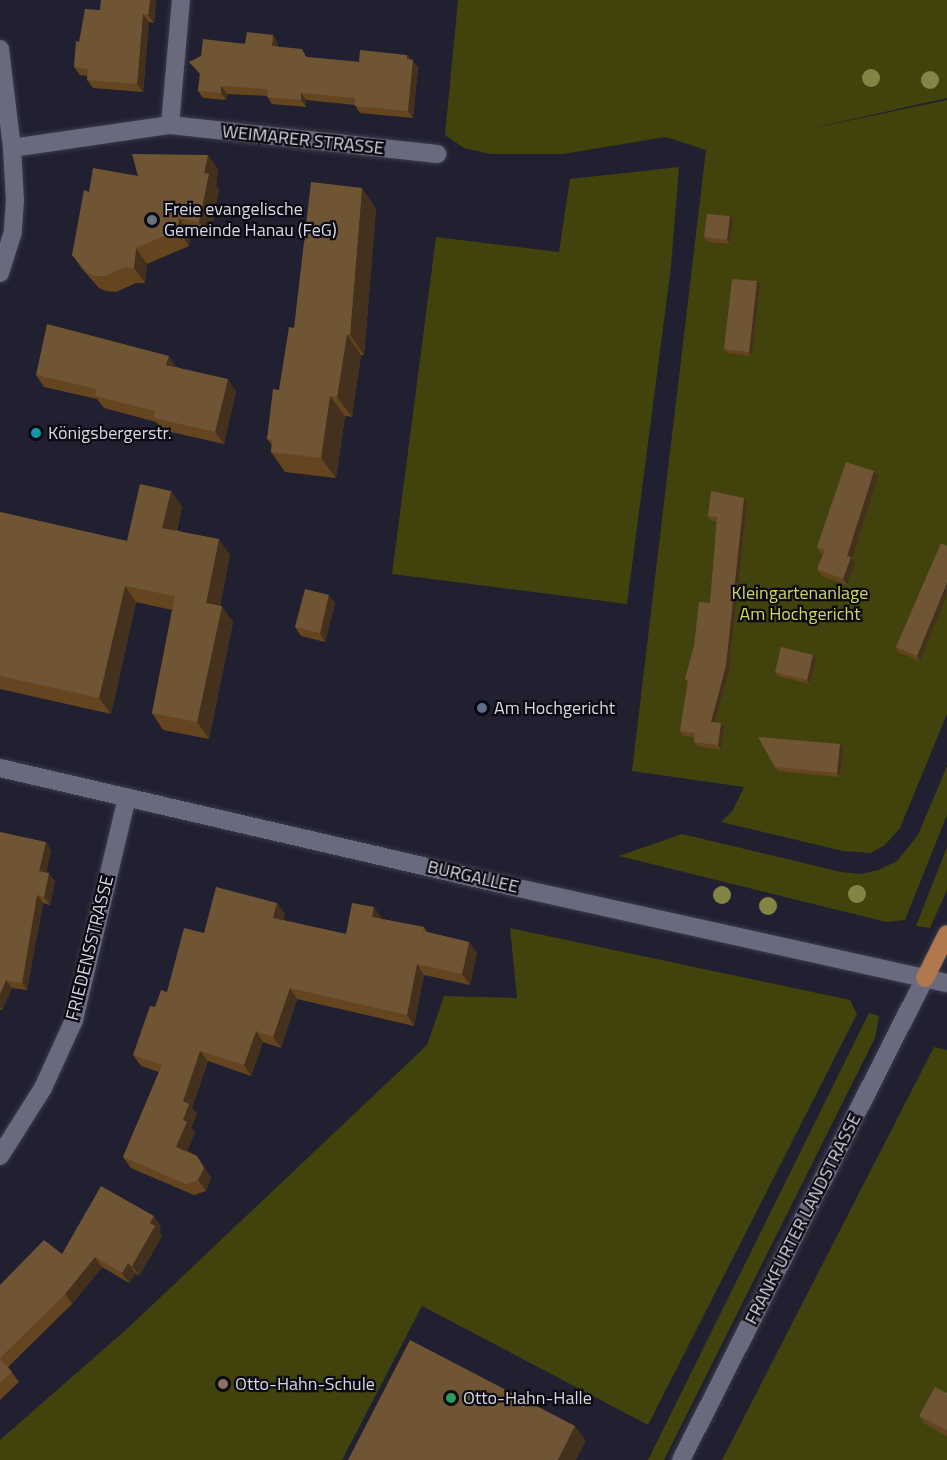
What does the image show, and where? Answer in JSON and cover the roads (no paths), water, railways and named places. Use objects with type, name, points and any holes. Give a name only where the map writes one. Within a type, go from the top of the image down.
[{"type":"highway","points":[[925,978],[947,934]]},
{"type":"street","points":[[170,125],[181,0]]},
{"type":"street","points":[[0,49],[12,148],[13,232],[0,273]]},
{"type":"street","name":"WEIMARER STRASSE","points":[[12,148],[170,125],[436,154]]},
{"type":"street","name":"BURGALLEE","points":[[0,768],[509,886],[947,983]]},
{"type":"street","name":"FRIEDENSSTRASSE","points":[[0,1156],[43,1088],[74,1020],[127,797]]},
{"type":"street","name":"FRANKFURTER LANDSTRASSE","points":[[681,1460],[925,978]]},
{"type":"place","name":"Freie evangelische Gemeinde Hanau (FeG)","points":[[152,220]]},
{"type":"place","name":"Königsbergerstr.","points":[[36,433]]},
{"type":"place","name":"Am Hochgericht","points":[[482,708]]},
{"type":"place","name":"Otto-Hahn-Schule","points":[[223,1384]]},
{"type":"place","name":"Otto-Hahn-Halle","points":[[451,1398]]},
{"type":"park label","name":"Kleingartenanlage Am Hochgericht","points":[[800,604]]}]
